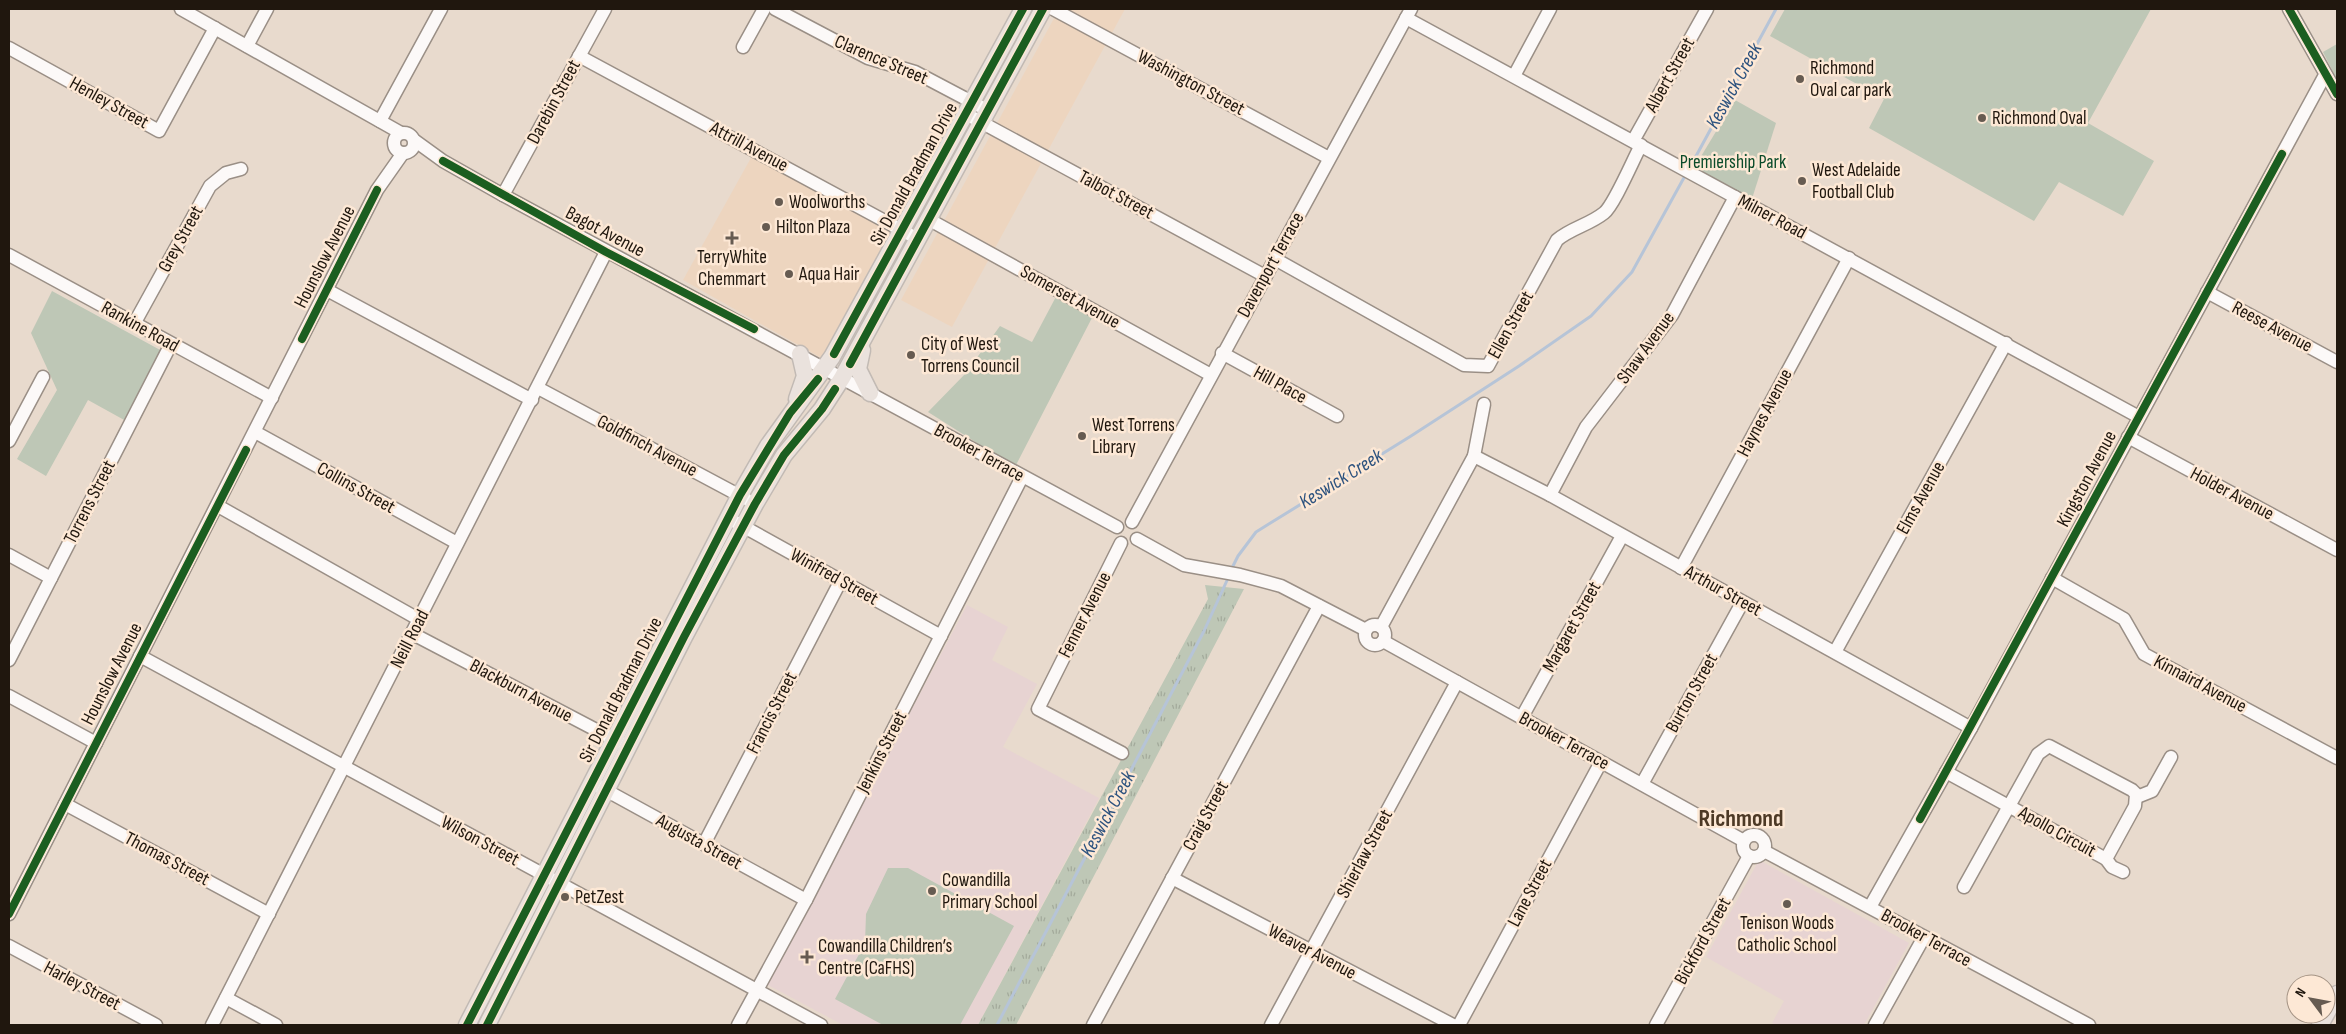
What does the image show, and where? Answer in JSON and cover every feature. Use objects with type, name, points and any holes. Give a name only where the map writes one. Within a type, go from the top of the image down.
[{"type":"main road","name":"Sir Donald Bradman Drive","points":[[467,1025],[592,783],[622,744],[684,637],[755,504],[784,455],[822,409],[842,378],[918,239],[1022,9]]},
{"type":"main road","name":"Sir Donald Bradman Drive","points":[[487,1025],[607,791],[622,744],[740,496],[790,413],[825,368],[902,229],[1043,9]]},
{"type":"main road","points":[[867,330],[858,369],[870,393]]},
{"type":"main road","points":[[790,413],[805,376],[800,354]]},
{"type":"main road","points":[[2320,1025],[2337,994]]},
{"type":"street","name":"Bagot Avenue","points":[[181,9],[384,123],[403,143],[443,162],[606,252],[842,378]]},
{"type":"street","points":[[247,46],[267,9]]},
{"type":"street","points":[[384,123],[440,9]]},
{"type":"street","name":"Darebin Street","points":[[503,195],[605,9]]},
{"type":"street","points":[[743,47],[764,9]]},
{"type":"street","name":"Clarence Street","points":[[775,9],[868,58],[915,72],[977,112]]},
{"type":"street","name":"Washington Street","points":[[1053,9],[1330,158]]},
{"type":"street","points":[[1514,76],[1550,9]]},
{"type":"street","name":"Albert Street","points":[[1637,143],[1707,9]]},
{"type":"street","points":[[2289,9],[2337,94]]},
{"type":"street","name":"Davenport Terrace","points":[[1132,522],[1408,13]]},
{"type":"street","name":"Milner Road","points":[[1408,13],[1514,76],[2139,416]]},
{"type":"street","name":"Henley Street","points":[[9,48],[159,131],[215,28]]},
{"type":"street","name":"Attrill Avenue","points":[[579,56],[918,239]]},
{"type":"street","name":"Kingston Avenue","points":[[1870,907],[1946,772],[2325,75]]},
{"type":"street","name":"Talbot Street","points":[[977,112],[1265,276]]},
{"type":"street","name":"Hounslow Avenue","points":[[9,914],[403,143]]},
{"type":"street","name":"Ellen Street","points":[[1275,259],[1464,365],[1488,366],[1557,240],[1566,233],[1595,220],[1606,211],[1637,143]]},
{"type":"street","name":"Grey Street","points":[[134,324],[210,186],[226,173],[241,169]]},
{"type":"street","name":"Shaw Avenue","points":[[1550,495],[1586,427],[1672,315],[1735,197]]},
{"type":"street","name":"Somerset Avenue","points":[[928,219],[1211,375]]},
{"type":"street","name":"Neill Road","points":[[212,1025],[345,768],[457,543],[532,400],[606,252]]},
{"type":"street","name":"Rankine Road","points":[[9,255],[272,398]]},
{"type":"street","name":"Haynes Avenue","points":[[1681,568],[1849,258]]},
{"type":"street","points":[[327,290],[532,400]]},
{"type":"street","name":"Reese Avenue","points":[[2207,292],[2337,362]]},
{"type":"street","name":"Elms Avenue","points":[[1835,652],[2006,343]]},
{"type":"street","name":"Torrens Street","points":[[9,660],[171,344]]},
{"type":"street","name":"Hill Place","points":[[1222,353],[1337,416]]},
{"type":"street","points":[[9,441],[42,377]]},
{"type":"street","name":"Brooker Terrace","points":[[842,378],[1117,527]]},
{"type":"street","name":"Goldfinch Avenue","points":[[538,388],[755,504]]},
{"type":"street","points":[[1381,627],[1474,456],[1484,404]]},
{"type":"street","name":"Collins Street","points":[[255,432],[457,543]]},
{"type":"street","name":"Holder Avenue","points":[[2128,437],[2337,550]]},
{"type":"street","name":"Arthur Street","points":[[1474,456],[1550,495],[1970,728]]},
{"type":"street","name":"Jenkins Street","points":[[738,1025],[806,900],[1022,477]]},
{"type":"street","points":[[218,506],[420,620]]},
{"type":"street","name":"Winifred Street","points":[[728,518],[840,582],[942,636]]},
{"type":"street","points":[[1123,522],[1132,522],[1138,530],[1137,540],[1128,545],[1121,543],[1116,536],[1117,527],[1123,522]]},
{"type":"street","name":"Margaret Street","points":[[1522,718],[1622,536]]},
{"type":"street","points":[[1137,540],[1184,565],[1240,575],[1281,586],[1366,630]]},
{"type":"street","name":"Fenner Avenue","points":[[1121,543],[1038,709],[1122,753]]},
{"type":"street","points":[[9,556],[51,578]]},
{"type":"street","name":"Kinnaird Avenue","points":[[2052,578],[2124,619],[2144,654],[2337,758]]},
{"type":"street","name":"Francis Street","points":[[704,844],[840,582]]},
{"type":"street","name":"Burton Street","points":[[1642,784],[1742,603]]},
{"type":"street","name":"Craig Street","points":[[1093,1025],[1319,606]]},
{"type":"street","points":[[1366,630],[1376,625],[1381,627]]},
{"type":"street","points":[[1366,630],[1365,634],[1368,643],[1376,646],[1385,637],[1381,627]]},
{"type":"street","name":"Blackburn Avenue","points":[[413,634],[622,744]]},
{"type":"street","name":"Brooker Terrace","points":[[1383,641],[1744,841]]},
{"type":"street","name":"Wilson Street","points":[[140,656],[820,1025]]},
{"type":"street","name":"Shierlaw Street","points":[[1271,1025],[1457,682]]},
{"type":"street","points":[[9,696],[96,743]]},
{"type":"street","name":"Apollo Circuit","points":[[2009,806],[2038,754],[2049,746],[2132,790],[2137,797],[2135,806],[2106,859]]},
{"type":"street","points":[[2137,797],[2152,791],[2171,757]]},
{"type":"street","name":"Lane Street","points":[[1458,1025],[1601,762]]},
{"type":"street","name":"Apollo Circuit","points":[[1946,772],[2106,859],[2112,867],[2122,872]]},
{"type":"street","name":"Augusta Street","points":[[592,783],[806,900]]},
{"type":"street","name":"Thomas Street","points":[[65,804],[269,914]]},
{"type":"street","points":[[1964,886],[2009,806]]},
{"type":"street","points":[[1752,835],[1759,837],[1765,846],[1764,851],[1755,857],[1749,856],[1743,847],[1744,841],[1752,835]]},
{"type":"street","name":"Brooker Terrace","points":[[1764,851],[2088,1025]]},
{"type":"street","name":"Bickford Street","points":[[1656,1025],[1749,856]]},
{"type":"street","name":"Weaver Avenue","points":[[1172,878],[1452,1025]]},
{"type":"street","points":[[1875,1025],[1924,937]]},
{"type":"street","name":"Harley Street","points":[[9,946],[156,1025]]},
{"type":"street","points":[[226,998],[276,1025]]},
{"type":"shaded area","points":[[1059,9],[1125,9],[952,327],[901,300]]},
{"type":"shaded area","points":[[752,156],[895,235],[825,360],[683,280]]},
{"type":"shaded area","name":"Cowandilla Primary School","points":[[967,605],[1008,627],[992,660],[1037,684],[1003,747],[1099,798],[978,1025],[843,1025],[766,984]]},
{"type":"shaded area","name":"Tenison Woods Catholic School","points":[[1759,860],[1909,943],[1864,1025],[1776,1025],[1772,1023],[1784,1001],[1706,957]]},
{"type":"green space","name":"Richmond Oval","points":[[1785,9],[2151,9],[2088,123],[2154,161],[2123,216],[2059,182],[2034,221],[1869,128],[1884,99],[1770,36]]},
{"type":"green space","points":[[2337,44],[2337,80],[2323,52]]},
{"type":"green space","name":"Premiership Park","points":[[1735,100],[1776,123],[1750,205],[1691,173]]},
{"type":"green space","points":[[52,291],[162,351],[126,421],[88,400],[46,476],[17,459],[57,390],[31,333]]},
{"type":"green space","points":[[1059,291],[1095,312],[1015,467],[928,412],[965,374],[1000,326],[1032,342]]},
{"type":"green space","points":[[1205,585],[1244,589],[1016,1025],[978,1025],[1208,599]]},
{"type":"green space","points":[[888,868],[908,868],[1014,926],[960,1025],[883,1025],[835,999],[865,943],[866,914]]},
{"type":"waterway","name":"Keswick Creek","points":[[1689,169],[1776,9]]},
{"type":"waterway","name":"Keswick Creek","points":[[1231,570],[1238,556],[1256,532],[1411,436],[1519,366],[1591,316],[1632,272],[1686,174]]},
{"type":"waterway","name":"Keswick Creek","points":[[997,1025],[1204,631],[1229,576]]},
{"type":"cycle path","points":[[834,354],[1023,9]]},
{"type":"cycle path","points":[[850,364],[1043,9]]},
{"type":"cycle path","points":[[2289,9],[2337,94]]},
{"type":"cycle path","points":[[1920,819],[2282,154]]},
{"type":"cycle path","points":[[443,161],[606,252],[754,329]]},
{"type":"cycle path","points":[[302,339],[377,190]]},
{"type":"cycle path","points":[[467,1025],[740,495],[790,413],[818,379]]},
{"type":"cycle path","points":[[487,1025],[684,637],[755,504],[784,455],[822,409],[835,389]]},
{"type":"cycle path","points":[[9,914],[246,450]]},
{"type":"place","name":"Richmond Oval car park","points":[[1800,79]]},
{"type":"place","name":"Richmond Oval","points":[[1982,118]]},
{"type":"place","name":"West Adelaide Football Club","points":[[1802,181]]},
{"type":"place","name":"Woolworths","points":[[779,202]]},
{"type":"place","name":"Hilton Plaza","points":[[766,227]]},
{"type":"place","name":"TerryWhite Chemmart","points":[[732,238]]},
{"type":"place","name":"Aqua Hair","points":[[789,274]]},
{"type":"place","name":"City of West Torrens Council","points":[[911,355]]},
{"type":"place","name":"West Torrens Library","points":[[1082,436]]},
{"type":"place","name":"Cowandilla Primary School","points":[[932,891]]},
{"type":"place","name":"PetZest","points":[[565,897]]},
{"type":"place","name":"Tenison Woods Catholic School","points":[[1787,904]]},
{"type":"place","name":"Cowandilla Children’s Centre (CaFHS)","points":[[807,957]]},
{"type":"district","name":"Richmond","points":[[1741,818]]}]
